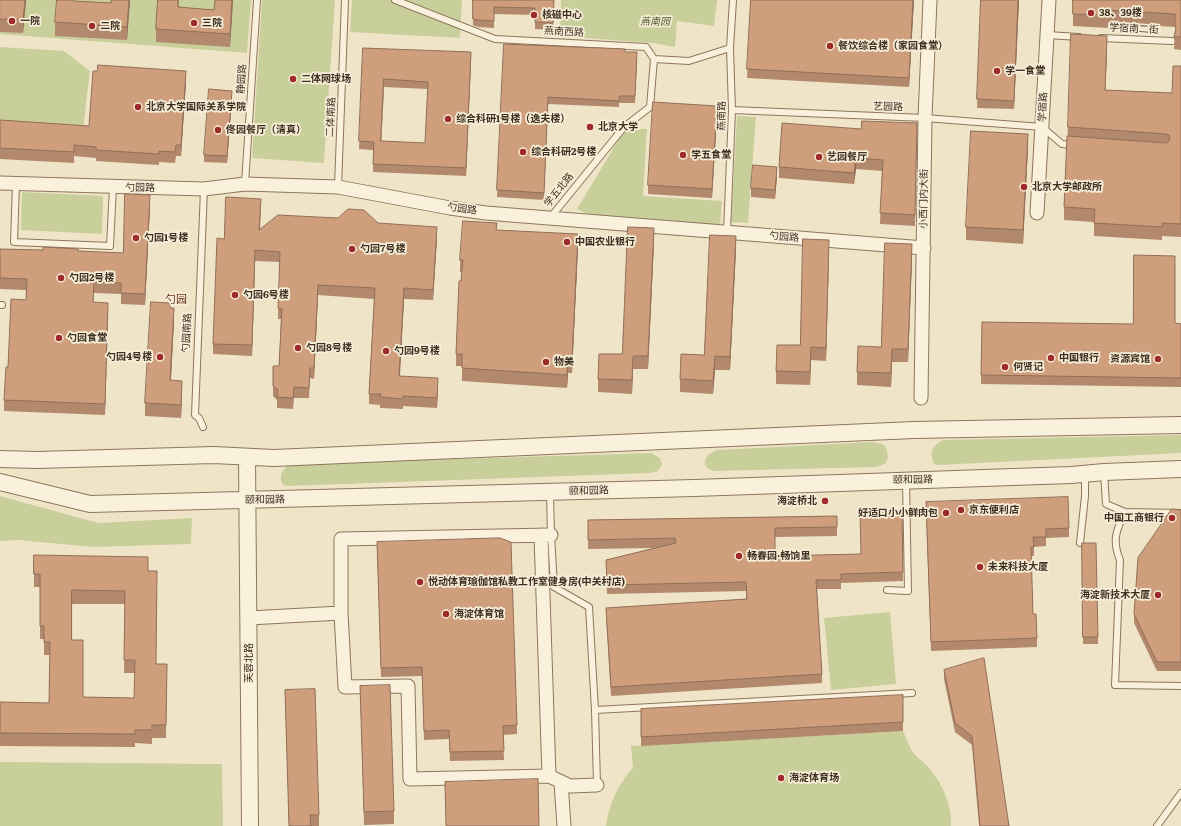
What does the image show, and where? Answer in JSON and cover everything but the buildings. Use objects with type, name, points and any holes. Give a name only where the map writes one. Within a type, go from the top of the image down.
[{"type":"street","name":"小西门内大街","points":[[921,398],[925,118],[930,0]]},
{"type":"street","name":"学宿路","points":[[1038,213],[1049,0]]},
{"type":"street","name":"勺园路","points":[[0,183],[204,189],[245,184],[338,187],[450,208],[486,213],[924,248]]},
{"type":"street","points":[[0,459],[45,460],[214,455],[282,457],[914,430],[1181,426]]},
{"type":"street","name":"芙蓉北路","points":[[247,457],[250,826]]},
{"type":"street","name":"颐和园路","points":[[0,482],[90,504],[550,492],[1085,474],[1181,469]]},
{"type":"street","points":[[549,776],[546,535],[341,539],[341,613],[345,687],[408,686],[410,779],[549,776],[570,786],[597,785]]},
{"type":"street","points":[[249,618],[341,613]]},
{"type":"street","points":[[561,782],[564,826]]},
{"type":"lane","name":"静园路","points":[[245,184],[257,0]]},
{"type":"lane","name":"二体南路","points":[[338,187],[345,0]]},
{"type":"lane","name":"燕南西路","points":[[395,0],[495,39],[646,47],[654,59]]},
{"type":"lane","name":"燕南路","points":[[727,232],[732,110],[730,48],[733,0]]},
{"type":"lane","points":[[1047,35],[1082,37]]},
{"type":"lane","name":"学宿南二街","points":[[1097,38],[1172,41]]},
{"type":"lane","points":[[654,59],[689,61],[730,48]]},
{"type":"lane","name":"学五北路","points":[[550,218],[624,127],[650,107],[654,59]]},
{"type":"lane","name":"艺园路","points":[[732,110],[925,118],[1042,127]]},
{"type":"lane","points":[[1042,127],[1062,144],[1084,146]]},
{"type":"lane","points":[[16,184],[14,242],[110,246],[113,187]]},
{"type":"lane","name":"勺园南路","points":[[203,427],[199,418],[195,415],[204,189]]},
{"type":"lane","points":[[1104,472],[1106,504],[1125,512],[1181,513]]},
{"type":"lane","points":[[1080,543],[1085,496],[1085,474]]},
{"type":"lane","points":[[887,590],[908,591],[906,480]]},
{"type":"lane","points":[[550,492],[546,535],[554,587],[589,607],[595,710],[597,785]]},
{"type":"lane","points":[[1125,512],[1116,530],[1116,550],[1120,560],[1115,685],[1181,686]]},
{"type":"lane","points":[[595,710],[912,693]]},
{"type":"lane","points":[[1157,826],[1181,793]]},
{"type":"green space","points":[[0,0],[251,0],[247,53],[0,34]]},
{"type":"green space","name":"二体网球场","points":[[262,0],[335,0],[324,163],[252,158]]},
{"type":"green space","points":[[352,0],[462,0],[460,38],[350,32]]},
{"type":"green space","name":"燕南园","points":[[561,0],[717,0],[714,26],[677,21],[675,47],[653,43],[560,36]]},
{"type":"green space","points":[[0,47],[64,51],[90,71],[83,129],[0,123]]},
{"type":"green space","points":[[737,116],[756,117],[748,223],[731,222]]},
{"type":"green space","points":[[625,129],[647,129],[643,196],[722,201],[720,226],[591,216],[577,209]]},
{"type":"green space","points":[[22,192],[103,196],[102,234],[21,230]]},
{"type":"green space","points":[[1181,435],[1181,453],[938,465],[934,464],[932,456],[932,450],[934,447],[943,440]]},
{"type":"green space","points":[[872,442],[882,444],[886,447],[888,456],[886,463],[877,467],[713,471],[708,469],[705,463],[707,457],[717,450]]},
{"type":"green space","points":[[651,453],[660,458],[662,465],[658,471],[650,473],[288,486],[283,485],[281,480],[281,474],[287,466],[295,464]]},
{"type":"green space","points":[[0,496],[98,523],[192,518],[191,544],[93,547],[18,540],[0,541]]},
{"type":"green space","points":[[890,612],[896,684],[831,690],[824,618]]},
{"type":"green space","name":"海淀体育场","points":[[903,731],[916,756],[930,769],[943,789],[950,810],[951,826],[606,826],[609,810],[615,795],[633,768],[631,746]]},
{"type":"green space","points":[[0,762],[222,764],[223,826],[0,826]]},
{"type":"place","name":"38、39楼","points":[[1091,13]]},
{"type":"place","name":"核磁中心","points":[[534,15]]},
{"type":"place","name":"一院","points":[[12,21]]},
{"type":"place","name":"三院","points":[[194,23]]},
{"type":"place","name":"二院","points":[[92,26]]},
{"type":"place","name":"餐饮综合楼（家园食堂）","points":[[830,46]]},
{"type":"place","name":"学一食堂","points":[[997,71]]},
{"type":"place","name":"二体网球场","points":[[293,79]]},
{"type":"place","name":"北京大学国际关系学院","points":[[138,107]]},
{"type":"place","name":"综合科研1号楼（逸夫楼）","points":[[448,119]]},
{"type":"place","name":"北京大学","points":[[590,127]]},
{"type":"place","name":"佟园餐厅（清真）","points":[[218,130]]},
{"type":"place","name":"综合科研2号楼","points":[[523,152]]},
{"type":"place","name":"学五食堂","points":[[683,155]]},
{"type":"place","name":"艺园餐厅","points":[[819,157]]},
{"type":"place","name":"北京大学邮政所","points":[[1024,187]]},
{"type":"place","name":"勺园1号楼","points":[[136,238]]},
{"type":"place","name":"中国农业银行","points":[[567,242]]},
{"type":"place","name":"勺园7号楼","points":[[352,249]]},
{"type":"place","name":"勺园2号楼","points":[[61,278]]},
{"type":"place","name":"勺园6号楼","points":[[235,295]]},
{"type":"place","name":"勺园食堂","points":[[59,338]]},
{"type":"place","name":"勺园8号楼","points":[[298,348]]},
{"type":"place","name":"勺园9号楼","points":[[386,351]]},
{"type":"place","name":"勺园4号楼","points":[[160,357]]},
{"type":"place","name":"中国银行","points":[[1051,358]]},
{"type":"place","name":"资源宾馆","points":[[1158,359]]},
{"type":"place","name":"物美","points":[[546,362]]},
{"type":"place","name":"何贤记","points":[[1005,367]]},
{"type":"place","name":"海淀桥北","points":[[825,501]]},
{"type":"place","name":"京东便利店","points":[[961,510]]},
{"type":"place","name":"好适口小小鲜肉包","points":[[946,513]]},
{"type":"place","name":"中国工商银行","points":[[1172,518]]},
{"type":"place","name":"畅春园·畅饷里","points":[[739,556]]},
{"type":"place","name":"未来科技大厦","points":[[980,567]]},
{"type":"place","name":"悦动体育瑜伽馆私教工作室健身房(中关村店)","points":[[420,582]]},
{"type":"place","name":"海淀新技术大厦","points":[[1158,595]]},
{"type":"place","name":"海淀体育馆","points":[[446,614]]},
{"type":"place","name":"海淀体育场","points":[[781,778]]},
{"type":"district","name":"勺园","points":[[176,300]]}]
